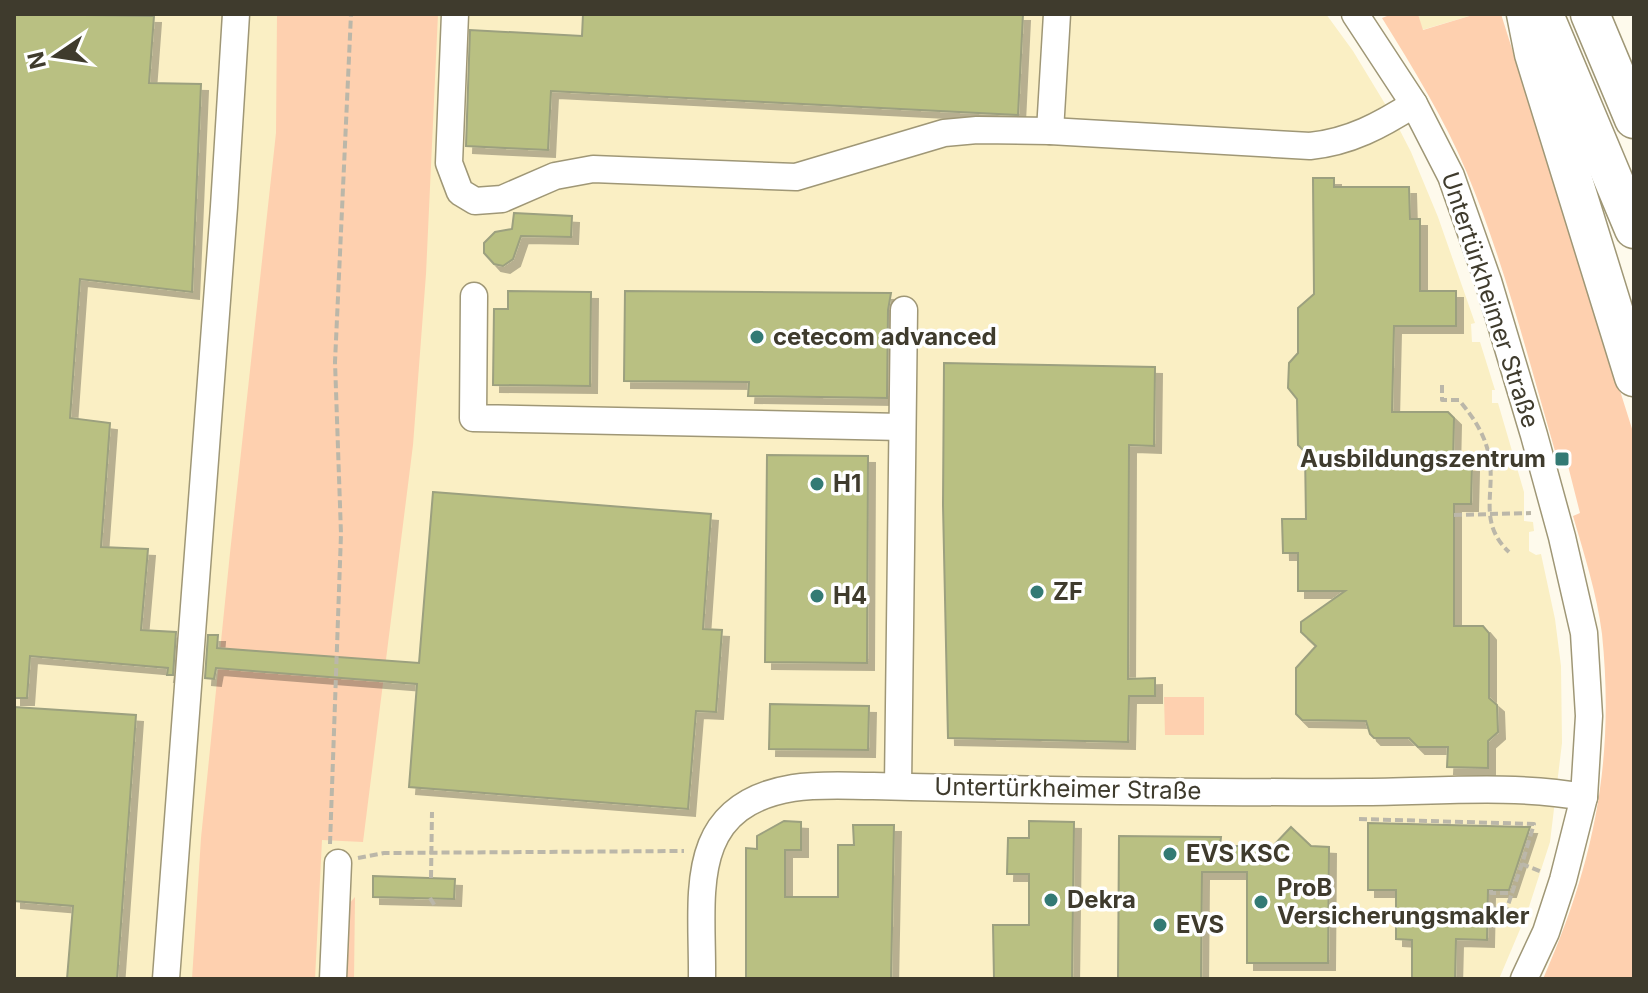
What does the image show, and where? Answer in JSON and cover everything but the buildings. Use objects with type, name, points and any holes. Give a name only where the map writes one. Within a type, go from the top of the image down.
[{"type":"highway","points":[[1526,14],[1534,54],[1634,377]]},
{"type":"highway","points":[[1545,14],[1634,229]]},
{"type":"highway","points":[[1590,14],[1634,119]]},
{"type":"street","points":[[166,979],[236,14]]},
{"type":"street","points":[[455,14],[449,163],[460,192],[475,201],[502,199],[555,176],[593,169],[796,177],[944,133],[977,130],[1050,131],[1310,146],[1367,132],[1414,104]]},
{"type":"street","points":[[1050,131],[1057,14]]},
{"type":"street","name":"Untertürkheimer Straße","points":[[1355,14],[1414,104],[1451,176],[1483,266],[1562,537],[1584,633],[1589,716],[1584,797],[1546,932],[1524,979]]},
{"type":"street","points":[[474,296],[473,418],[902,427]]},
{"type":"street","points":[[898,786],[904,310]]},
{"type":"street","name":"Untertürkheimer Straße","points":[[702,979],[703,892],[707,852],[724,823],[742,806],[759,796],[812,786],[898,786],[1272,792],[1515,790],[1584,797]]},
{"type":"street","points":[[333,851],[333,979]]},
{"type":"path","points":[[333,851],[341,534],[335,362],[351,14]]},
{"type":"path","points":[[1442,385],[1442,400],[1459,400],[1477,421],[1489,456],[1488,513],[1498,541],[1509,552]]},
{"type":"path","points":[[1454,515],[1538,513]]},
{"type":"path","points":[[431,878],[432,812]]},
{"type":"path","points":[[1359,819],[1534,824],[1507,908],[1488,908]]},
{"type":"path","points":[[384,853],[707,852]]},
{"type":"path","points":[[1522,864],[1541,871]]},
{"type":"path","points":[[1491,890],[1491,893],[1512,893]]},
{"type":"path","points":[[430,898],[435,906]]},
{"type":"shaded area","points":[[14,14],[1326,14],[1353,51],[1393,117],[1438,217],[1475,323],[1471,324],[1472,342],[1480,342],[1495,390],[1492,390],[1492,403],[1498,403],[1524,492],[1524,521],[1533,522],[1534,531],[1529,532],[1529,551],[1541,554],[1555,619],[1561,666],[1562,743],[1550,842],[1527,913],[1499,979],[14,979]]},
{"type":"shaded area","points":[[277,14],[438,14],[426,274],[413,445],[363,842],[322,840],[315,979],[192,979],[201,838],[276,133]]},
{"type":"shaded area","points":[[1392,14],[1418,14],[1423,30],[1476,14],[1501,14],[1634,435],[1634,979],[1543,979],[1576,894],[1596,811],[1605,725],[1600,619],[1573,516],[1580,513],[1564,450],[1555,451],[1493,241],[1448,133],[1382,18]]},
{"type":"shaded area","points":[[1418,14],[1476,14],[1422,30]]},
{"type":"shaded area","points":[[1164,697],[1204,697],[1204,735],[1165,735]]},
{"type":"shaded area","points":[[355,897],[354,979],[344,979],[347,906]]},
{"type":"place","name":"cetecom advanced","points":[[757,337]]},
{"type":"place","name":"Ausbildungszentrum","points":[[1562,459]]},
{"type":"place","name":"H1","points":[[817,484]]},
{"type":"place","name":"ZF","points":[[1037,592]]},
{"type":"place","name":"H4","points":[[817,596]]},
{"type":"place","name":"EVS KSC","points":[[1170,854]]},
{"type":"place","name":"Dekra","points":[[1051,900]]},
{"type":"place","name":"ProB Versicherungsmakler","points":[[1261,902]]},
{"type":"place","name":"EVS","points":[[1160,925]]}]
